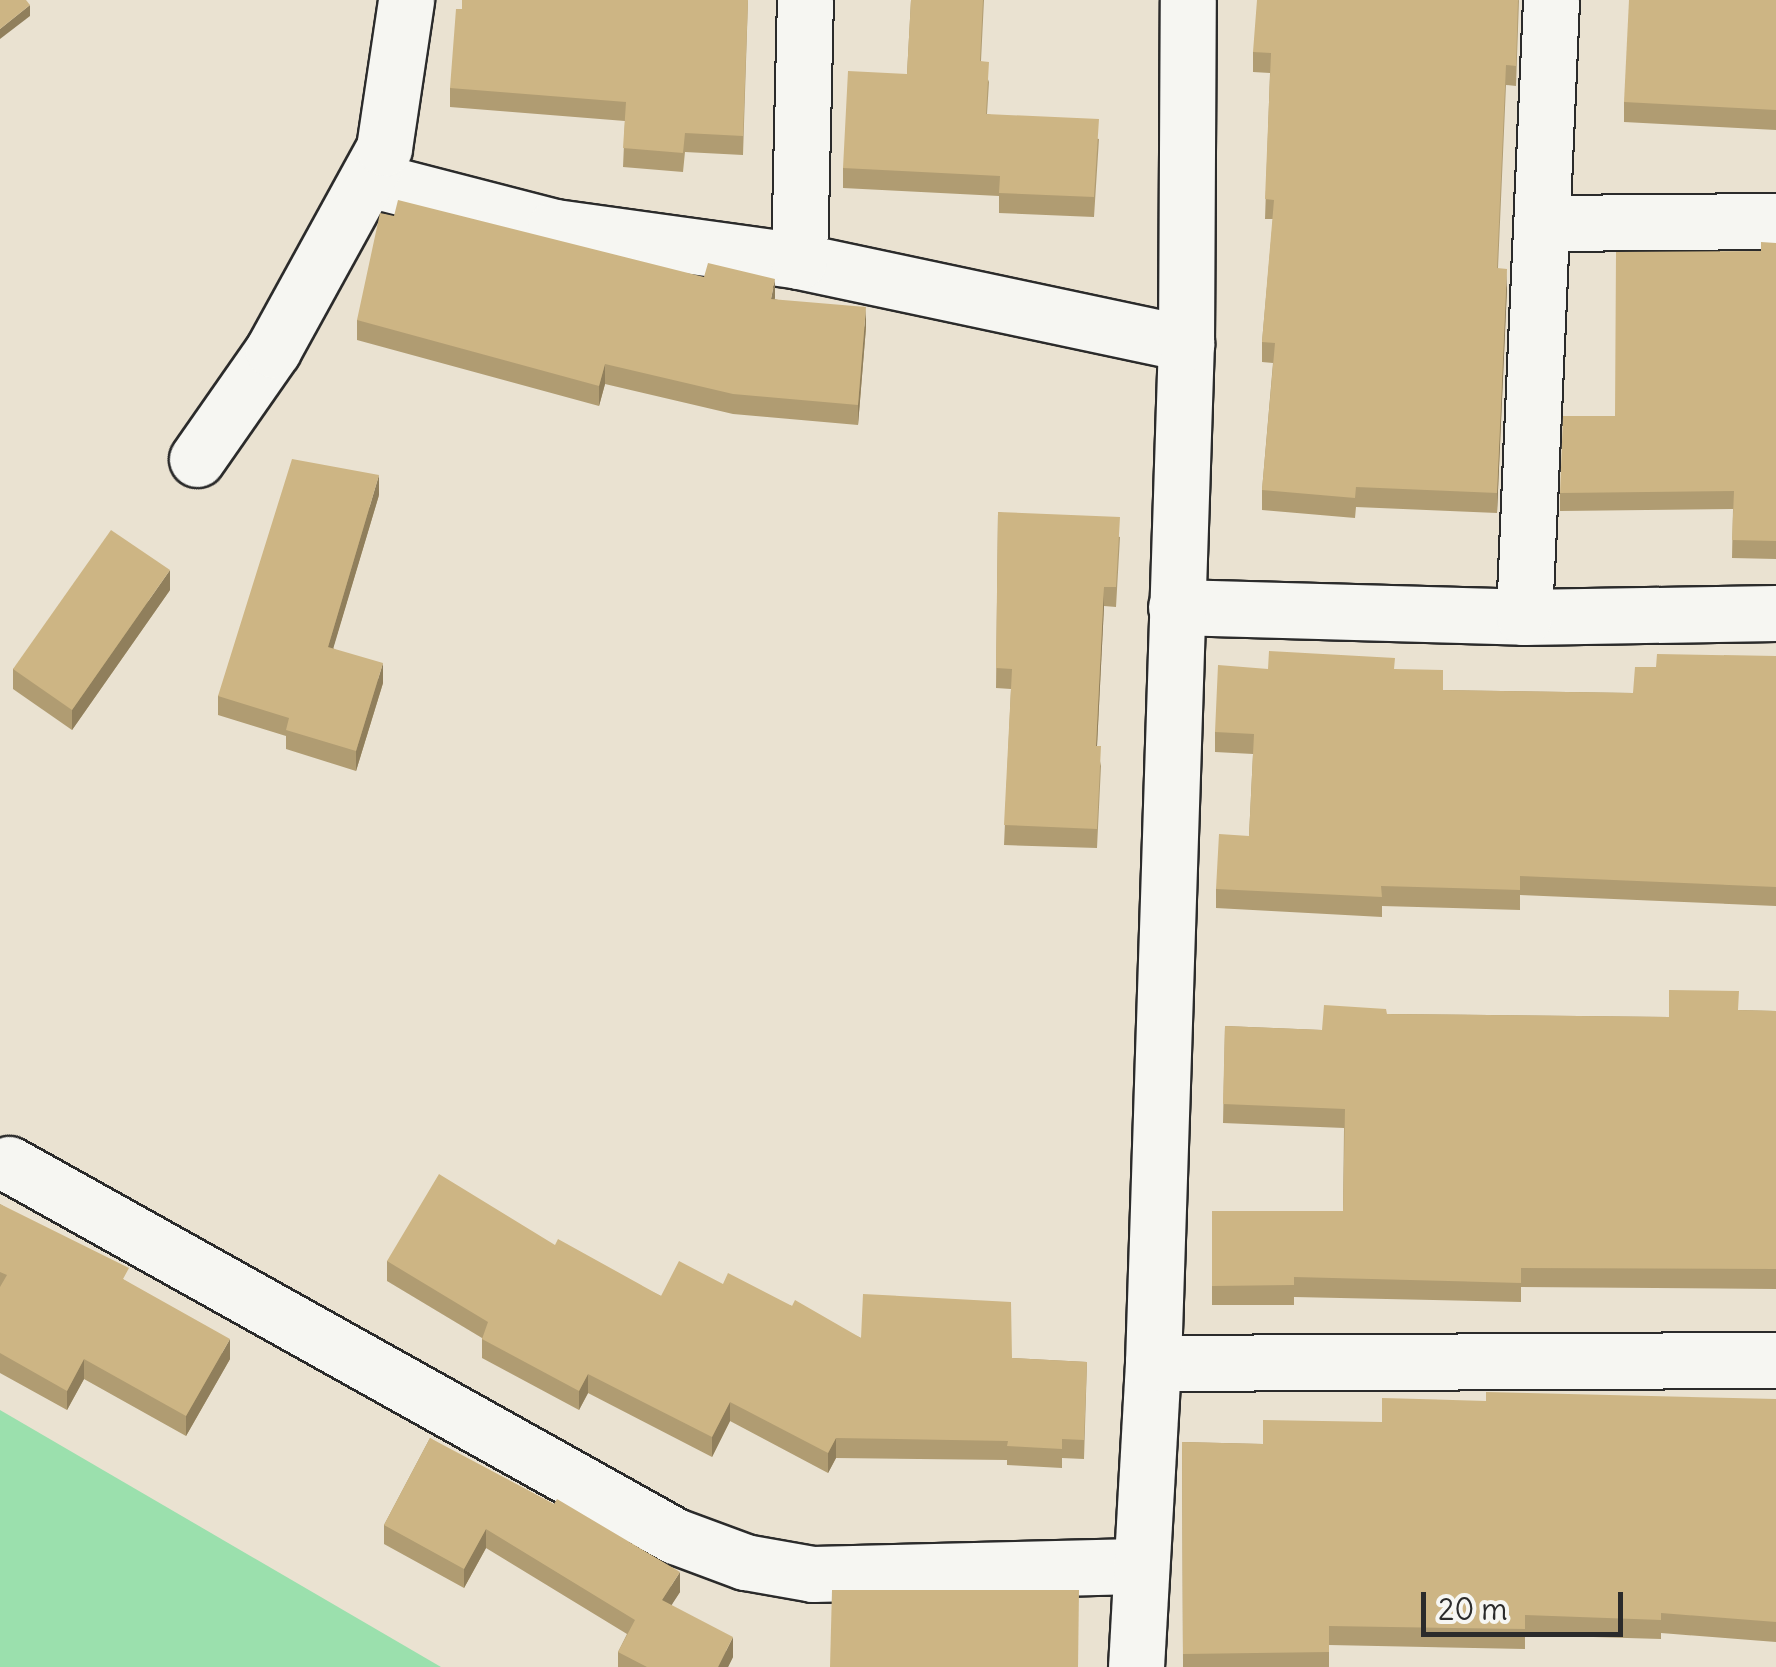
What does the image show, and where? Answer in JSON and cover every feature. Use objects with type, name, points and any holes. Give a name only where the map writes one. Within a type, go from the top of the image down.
[{"type":"street","points":[[198,459],[273,350],[384,148],[406,0]]},
{"type":"street","points":[[799,260],[806,0]]},
{"type":"street","points":[[1136,1667],[1136,1566],[1153,1364],[1186,344],[1188,0]]},
{"type":"street","points":[[1524,617],[1546,222],[1551,0]]},
{"type":"street","points":[[369,179],[556,226],[799,260],[1186,344]]},
{"type":"street","points":[[1546,222],[1776,221]]},
{"type":"street","points":[[1176,607],[1524,617],[1776,613]]},
{"type":"street","points":[[9,1164],[675,1536],[745,1562],[813,1574],[1136,1566]]},
{"type":"street","points":[[1153,1364],[1776,1360]]},
{"type":"green space","points":[[0,1410],[441,1667],[0,1667]]},
{"type":"building","points":[[0,0],[26,0],[30,5],[0,29]]},
{"type":"building","points":[[462,0],[748,0],[743,136],[685,133],[683,153],[623,148],[626,102],[450,88],[456,9],[462,9]]},
{"type":"building","points":[[911,0],[983,0],[980,61],[989,62],[986,114],[1099,119],[1094,197],[999,193],[1000,176],[843,168],[848,71],[907,74]]},
{"type":"building","points":[[1257,0],[1518,0],[1516,66],[1506,65],[1497,268],[1507,269],[1497,493],[1356,487],[1355,498],[1262,490],[1275,343],[1262,342],[1274,200],[1265,199],[1271,53],[1253,52]]},
{"type":"building","points":[[1629,0],[1776,0],[1776,110],[1624,102]]},
{"type":"building","points":[[398,200],[704,277],[708,263],[775,279],[771,299],[866,307],[858,405],[733,394],[605,364],[599,386],[357,320],[380,213],[394,216]]},
{"type":"building","points":[[1761,242],[1776,243],[1776,541],[1732,540],[1734,491],[1560,493],[1563,416],[1615,416],[1616,252],[1761,251]]},
{"type":"building","points":[[292,459],[379,475],[328,647],[383,663],[356,751],[286,730],[289,718],[218,696]]},
{"type":"building","points":[[998,512],[1120,517],[1116,587],[1104,587],[1096,746],[1101,746],[1097,829],[1004,825],[1012,669],[996,668]]},
{"type":"building","points":[[111,530],[170,570],[72,710],[13,669]]},
{"type":"building","points":[[1269,651],[1395,658],[1394,669],[1443,670],[1443,690],[1633,693],[1635,667],[1656,667],[1657,654],[1776,656],[1776,887],[1520,876],[1520,890],[1381,886],[1382,897],[1216,889],[1219,834],[1249,836],[1254,734],[1215,732],[1218,665],[1268,669]]},
{"type":"building","points":[[1669,990],[1739,991],[1738,1010],[1776,1011],[1776,1269],[1521,1268],[1521,1283],[1294,1277],[1294,1285],[1212,1286],[1212,1211],[1343,1211],[1345,1109],[1223,1104],[1225,1026],[1322,1030],[1324,1005],[1386,1009],[1387,1014],[1669,1017]]},
{"type":"building","points":[[439,1174],[555,1245],[558,1239],[661,1296],[679,1261],[723,1284],[728,1273],[792,1306],[795,1300],[861,1338],[863,1294],[1011,1302],[1012,1358],[1087,1362],[1084,1440],[1062,1439],[1062,1449],[1007,1446],[1008,1441],[836,1438],[828,1453],[730,1402],[712,1437],[588,1374],[579,1391],[482,1339],[488,1322],[387,1261]]},
{"type":"building","points":[[0,1204],[129,1268],[123,1279],[230,1339],[186,1416],[84,1359],[67,1391],[0,1353],[0,1287],[7,1275],[0,1272]]},
{"type":"building","points":[[1486,1392],[1776,1399],[1776,1622],[1661,1613],[1661,1620],[1525,1615],[1525,1629],[1329,1626],[1329,1652],[1183,1654],[1182,1442],[1263,1444],[1263,1420],[1382,1422],[1382,1398],[1486,1401]]},
{"type":"building","points":[[430,1438],[554,1504],[557,1499],[680,1572],[662,1600],[733,1637],[718,1667],[647,1667],[618,1652],[635,1620],[486,1529],[464,1569],[384,1525]]},
{"type":"building","points":[[832,1590],[1079,1590],[1078,1667],[830,1667]]}]
